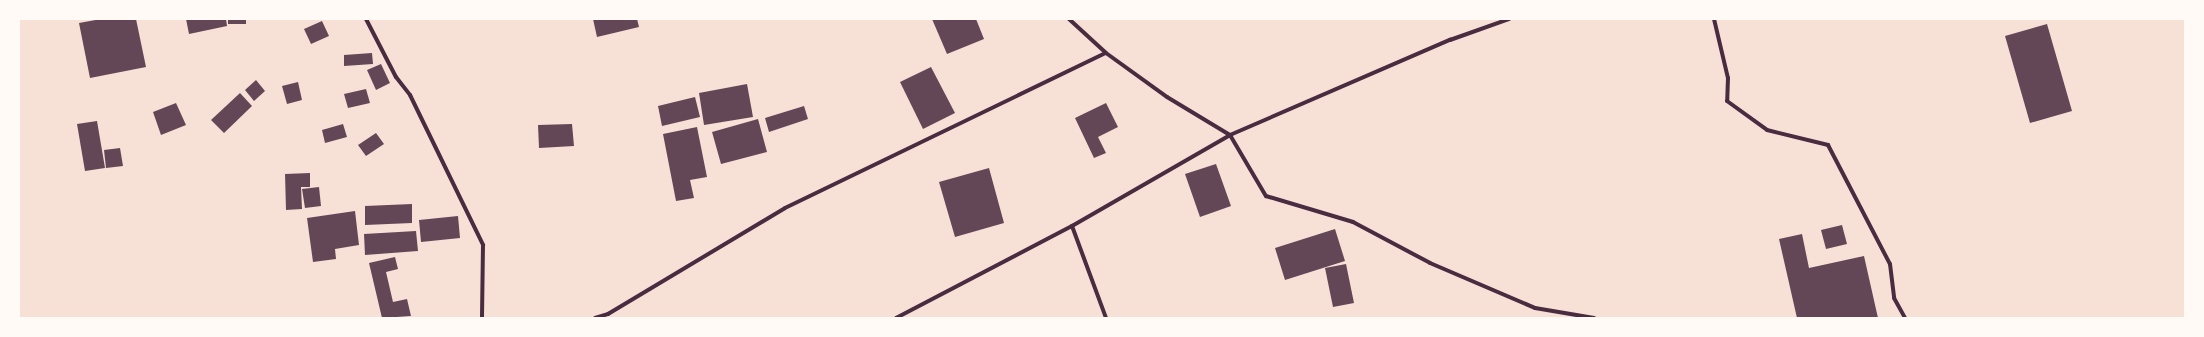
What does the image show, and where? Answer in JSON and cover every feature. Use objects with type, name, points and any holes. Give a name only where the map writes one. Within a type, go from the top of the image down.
[{"type":"street","points":[[366,19],[396,77],[410,95],[484,246],[482,318]]},
{"type":"street","points":[[1069,19],[1106,53],[1167,97],[1230,135],[1266,196],[1353,222],[1430,263],[1535,308],[1594,318]]},
{"type":"street","points":[[896,318],[1072,226],[1230,135],[1450,40],[1509,19]]},
{"type":"street","points":[[1714,19],[1728,78],[1727,101],[1768,130],[1828,145],[1890,264],[1894,298],[1905,318]]},
{"type":"street","points":[[594,318],[608,314],[785,208],[1106,53]]},
{"type":"street","points":[[1072,226],[1106,318]]},
{"type":"building","points":[[101,19],[136,19],[146,67],[90,78],[79,23]]},
{"type":"building","points":[[186,19],[226,19],[227,26],[189,34]]},
{"type":"building","points":[[228,19],[246,19],[246,24],[228,24]]},
{"type":"building","points":[[593,19],[637,19],[639,27],[597,37]]},
{"type":"building","points":[[932,19],[976,19],[984,39],[947,54]]},
{"type":"building","points":[[322,21],[329,36],[311,44],[304,29]]},
{"type":"building","points":[[2047,24],[2072,111],[2030,123],[2005,36]]},
{"type":"building","points":[[372,53],[373,64],[344,66],[344,55]]},
{"type":"building","points":[[381,64],[390,83],[376,90],[367,70]]},
{"type":"building","points":[[931,67],[955,113],[923,129],[900,82]]},
{"type":"building","points":[[256,80],[265,91],[254,101],[245,90]]},
{"type":"building","points":[[298,82],[302,100],[287,104],[282,86]]},
{"type":"building","points":[[747,84],[753,117],[704,125],[699,93]]},
{"type":"building","points":[[366,89],[370,103],[348,108],[344,94]]},
{"type":"building","points":[[240,93],[252,106],[224,133],[211,120]]},
{"type":"building","points":[[695,97],[700,117],[662,126],[658,106]]},
{"type":"building","points":[[176,103],[186,125],[161,135],[153,112]]},
{"type":"building","points":[[1106,103],[1118,127],[1098,137],[1106,153],[1094,158],[1075,118]]},
{"type":"building","points":[[804,106],[808,119],[769,132],[765,118]]},
{"type":"building","points":[[758,119],[767,152],[721,164],[712,132]]},
{"type":"building","points":[[97,121],[105,168],[85,171],[77,124]]},
{"type":"building","points":[[343,124],[347,137],[325,143],[322,130]]},
{"type":"building","points":[[572,124],[574,146],[539,148],[538,125]]},
{"type":"building","points":[[697,127],[707,177],[690,180],[694,198],[676,201],[663,134]]},
{"type":"building","points":[[376,133],[384,144],[366,156],[358,145]]},
{"type":"building","points":[[120,148],[123,166],[106,168],[104,150]]},
{"type":"building","points":[[1216,164],[1231,206],[1200,217],[1185,174]]},
{"type":"building","points":[[989,168],[1004,223],[955,237],[939,182]]},
{"type":"building","points":[[310,173],[310,187],[301,187],[302,209],[286,210],[285,174]]},
{"type":"building","points":[[319,187],[321,206],[305,208],[302,189]]},
{"type":"building","points":[[412,204],[412,223],[365,225],[365,206]]},
{"type":"building","points":[[355,211],[359,245],[335,249],[336,259],[313,262],[307,218]]},
{"type":"building","points":[[458,216],[460,238],[421,242],[419,220]]},
{"type":"building","points":[[1842,225],[1847,244],[1826,249],[1821,230]]},
{"type":"building","points":[[1335,229],[1345,261],[1285,280],[1275,248]]},
{"type":"building","points":[[416,231],[418,251],[365,255],[364,234]]},
{"type":"building","points":[[1802,234],[1809,268],[1864,256],[1878,318],[1797,318],[1779,239]]},
{"type":"building","points":[[395,257],[398,269],[386,272],[393,302],[407,299],[411,316],[382,318],[369,263]]},
{"type":"building","points":[[1346,264],[1354,303],[1333,307],[1325,268]]}]
